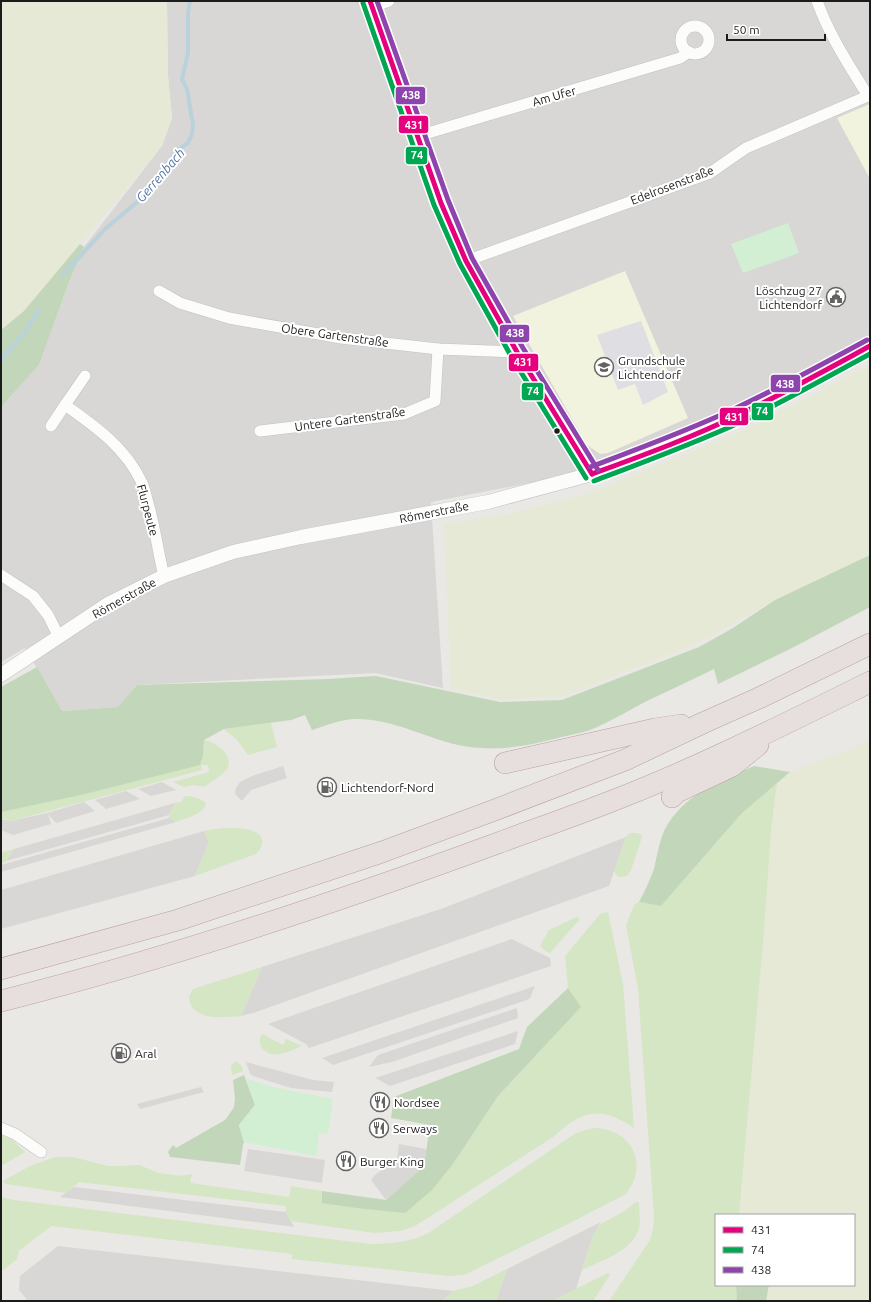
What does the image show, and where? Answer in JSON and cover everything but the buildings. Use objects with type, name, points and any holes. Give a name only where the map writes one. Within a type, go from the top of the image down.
[{"type":"highway","points":[[1,969],[178,920],[382,852],[484,814],[624,760],[759,698],[870,644]]},
{"type":"highway","points":[[1,1001],[163,956],[278,920],[392,882],[613,801],[717,756],[870,682]]},
{"type":"highway","points":[[505,763],[655,729],[705,722]]},
{"type":"highway","points":[[672,797],[677,792],[732,766],[785,724]]},
{"type":"street","points":[[389,1],[371,4],[441,203],[466,261],[517,352],[592,474]]},
{"type":"street","points":[[817,1],[832,37],[869,96]]},
{"type":"street","name":"Am Ufer","points":[[418,136],[680,58],[688,52]]},
{"type":"street","name":"Edelrosenstraße","points":[[466,261],[710,173],[746,148],[869,96]]},
{"type":"street","name":"Obere Gartenstraße","points":[[159,291],[180,303],[230,318],[341,338],[438,349],[517,352]]},
{"type":"street","name":"Römerstraße","points":[[1,675],[108,604],[164,576],[233,552],[305,536],[488,502],[592,474],[677,442],[758,406],[870,346]]},
{"type":"street","name":"Untere Gartenstraße","points":[[260,431],[404,414],[435,401],[438,349]]},
{"type":"street","points":[[51,426],[85,376]]},
{"type":"street","name":"Flurpeute","points":[[65,405],[112,441],[128,459],[142,484],[152,516],[164,576]]},
{"type":"street","points":[[1,575],[33,596],[48,615],[59,637]]},
{"type":"street","points":[[1,1128],[15,1134],[41,1152]]},
{"type":"shaded area","points":[[1,1],[167,1],[168,76],[172,118],[162,146],[24,311],[1,329]]},
{"type":"shaded area","points":[[167,1],[870,1],[870,343],[757,404],[592,471],[431,502],[443,688],[375,673],[137,685],[119,707],[62,711],[25,648],[1,662],[1,407],[39,365],[69,282],[84,247],[162,146],[172,118],[168,76]]},
{"type":"shaded area","points":[[870,104],[870,179],[837,118]]},
{"type":"shaded area","points":[[788,223],[799,253],[743,273],[731,244]]},
{"type":"shaded area","points":[[80,244],[84,247],[69,282],[39,365],[1,407],[1,330],[24,311]]},
{"type":"shaded area","name":"Grundschule Lichtendorf","points":[[625,271],[688,418],[608,453],[600,454],[587,445],[513,316]]},
{"type":"shaded area","points":[[641,321],[668,392],[643,405],[635,384],[618,390],[597,335]]},
{"type":"shaded area","points":[[870,365],[870,555],[775,600],[698,643],[561,697],[499,699],[451,689],[444,524],[516,512],[592,492],[740,432]]},
{"type":"shaded area","points":[[870,555],[870,607],[790,649],[718,684],[714,669],[649,700],[602,725],[584,732],[524,745],[503,748],[482,748],[466,747],[375,720],[353,719],[336,722],[312,730],[305,715],[291,720],[224,729],[204,740],[203,755],[200,765],[85,794],[1,812],[1,687],[37,667],[62,711],[118,707],[137,685],[376,676],[500,702],[562,700],[699,647],[733,628],[775,600]]},
{"type":"shaded area","points":[[870,740],[870,1301],[766,1301],[769,1286],[855,1286],[855,1214],[739,1214],[764,931],[771,830],[777,783],[790,772]]},
{"type":"shaded area","points":[[283,766],[287,778],[251,790],[242,801],[235,794],[236,788],[240,782],[252,776]]},
{"type":"shaded area","points":[[754,766],[790,772],[742,813],[661,906],[639,902],[654,869],[659,845],[664,831],[672,818],[691,799],[703,791],[728,777]]},
{"type":"shaded area","points":[[162,782],[176,790],[151,796],[138,789]]},
{"type":"shaded area","points":[[126,791],[140,799],[106,809],[95,800]]},
{"type":"shaded area","points":[[84,802],[95,811],[56,823],[48,814],[51,824],[13,835],[1,830],[1,819],[11,821],[47,813]]},
{"type":"shaded area","points":[[175,803],[169,815],[6,861],[14,849]]},
{"type":"shaded area","points":[[169,818],[176,822],[1,872],[1,865]]},
{"type":"shaded area","points":[[204,831],[209,842],[195,876],[1,929],[1,890]]},
{"type":"shaded area","points":[[626,837],[609,886],[241,1016],[262,967],[441,909]]},
{"type":"shaded area","points":[[512,939],[550,958],[551,966],[309,1048],[306,1044],[268,1024]]},
{"type":"shaded area","points":[[535,986],[530,998],[527,1000],[333,1065],[322,1058]]},
{"type":"shaded area","points":[[568,988],[581,1007],[498,1096],[453,1164],[432,1190],[405,1213],[322,1203],[322,1191],[386,1200],[424,1166],[430,1125],[391,1118],[394,1097],[519,1049],[527,1027]]},
{"type":"shaded area","points":[[517,1008],[518,1018],[392,1062],[369,1067],[378,1055]]},
{"type":"shaded area","points":[[518,1031],[515,1044],[390,1086],[375,1078]]},
{"type":"shaded area","points":[[246,1062],[313,1080],[334,1082],[332,1092],[291,1088],[253,1076],[250,1074]]},
{"type":"shaded area","points":[[244,1075],[255,1105],[239,1125],[244,1142],[240,1165],[170,1157],[168,1152],[173,1145],[176,1148],[225,1120],[234,1107],[235,1099],[233,1080]]},
{"type":"shaded area","points":[[246,1078],[269,1086],[333,1099],[328,1134],[319,1133],[316,1156],[244,1142],[239,1125],[255,1105]]},
{"type":"shaded area","points":[[201,1087],[204,1092],[140,1109],[137,1104]]},
{"type":"shaded area","points":[[399,1144],[426,1149],[424,1166],[386,1200],[371,1180],[375,1175],[397,1159]]},
{"type":"shaded area","points":[[248,1149],[325,1160],[322,1183],[244,1171]]},
{"type":"shaded area","points":[[74,1187],[286,1212],[294,1227],[60,1197]]},
{"type":"shaded area","points":[[601,1222],[593,1235],[576,1289],[552,1301],[496,1301],[507,1269]]},
{"type":"shaded area","points":[[58,1246],[453,1291],[442,1301],[28,1301],[19,1290],[20,1276]]},
{"type":"shaded area","points":[[736,1286],[769,1286],[766,1301],[737,1301]]},
{"type":"green space","points":[[271,723],[277,747],[248,755],[237,740],[224,729]]},
{"type":"green space","points":[[204,740],[213,743],[223,750],[229,764],[227,769],[220,776],[204,787],[194,785],[183,787],[173,782],[209,772],[208,765],[201,765],[202,770],[11,821],[5,819],[1,820],[1,811],[203,755]]},
{"type":"green space","points":[[777,783],[771,830],[764,931],[739,1214],[715,1214],[715,1286],[736,1286],[737,1301],[609,1301],[650,1240],[654,1217],[638,988],[626,925],[634,905],[639,902],[661,906],[742,813]]},
{"type":"green space","points":[[185,796],[191,796],[201,800],[206,803],[205,807],[198,813],[176,822],[169,818],[169,815],[175,803],[181,802]]},
{"type":"green space","points":[[242,828],[255,832],[260,835],[262,846],[256,854],[195,876],[209,842],[204,831]]},
{"type":"green space","points":[[630,833],[642,835],[641,840],[631,870],[627,876],[620,877],[616,875],[614,871],[626,837]]},
{"type":"green space","points":[[14,849],[6,861],[1,864],[1,853]]},
{"type":"green space","points":[[608,912],[623,984],[634,1128],[611,1116],[592,1114],[582,1116],[563,1128],[553,1137],[415,1226],[400,1231],[375,1233],[290,1221],[286,1212],[286,1206],[79,1182],[66,1193],[6,1184],[3,1181],[32,1165],[56,1157],[73,1157],[108,1166],[139,1165],[159,1173],[181,1176],[192,1174],[190,1183],[289,1197],[291,1186],[322,1191],[322,1202],[356,1208],[432,1190],[453,1164],[498,1096],[581,1007],[568,988],[565,956],[600,914]]},
{"type":"green space","points":[[577,917],[580,919],[550,953],[545,951],[540,946],[549,930]]},
{"type":"green space","points":[[262,967],[241,1016],[209,1016],[195,1011],[191,1005],[189,997],[193,989]]},
{"type":"green space","points":[[262,1034],[283,1045],[286,1039],[302,1046],[280,1054],[270,1053],[265,1051],[260,1044]]},
{"type":"green space","points":[[236,1061],[241,1065],[243,1071],[232,1075],[231,1066]]},
{"type":"green space","points":[[593,1128],[618,1134],[633,1149],[636,1159],[636,1171],[633,1182],[626,1194],[464,1275],[449,1276],[292,1259],[292,1254],[51,1226],[19,1251],[17,1259],[5,1269],[1,1270],[1,1197],[14,1200],[370,1244],[392,1243],[406,1241],[427,1234],[576,1133]]},
{"type":"green space","points":[[1,1135],[11,1139],[25,1152],[1,1166]]},
{"type":"green space","points":[[636,1202],[639,1203],[640,1225],[630,1243],[607,1259],[582,1270],[593,1235],[599,1225],[625,1211]]},
{"type":"green space","points":[[507,1269],[496,1301],[442,1301],[453,1291],[473,1286]]},
{"type":"green space","points":[[608,1273],[610,1275],[593,1301],[552,1301]]},
{"type":"waterway","name":"Gerrenbach","points":[[63,275],[105,229],[136,203],[178,150],[188,143],[192,134],[193,125],[187,89],[182,79],[188,53],[188,13],[190,1]]},
{"type":"waterway","name":"Gerrenbach","points":[[1,360],[27,329],[39,309]]},
{"type":"transit line","name":"431","points":[[370,1],[441,203],[466,261],[517,352],[592,474]]},
{"type":"transit line","name":"438","points":[[377,1],[448,200],[472,258],[523,348],[598,470]]},
{"type":"transit line","name":"74","points":[[363,3],[434,205],[460,264],[511,356],[586,478]]},
{"type":"transit line","name":"438","points":[[590,467],[644,447],[734,409],[867,340]]},
{"type":"transit line","name":"431","points":[[592,474],[666,446],[755,407],[870,346]]},
{"type":"transit line","name":"74","points":[[594,481],[687,445],[741,422],[870,354]]},
{"type":"place","name":"Löschzug 27 Lichtendorf","points":[[836,297]]},
{"type":"place","name":"Grundschule Lichtendorf","points":[[604,367]]},
{"type":"place","name":"Lichtendorf-Nord","points":[[327,787]]},
{"type":"place","name":"Aral","points":[[121,1053]]},
{"type":"place","name":"Nordsee","points":[[380,1102]]},
{"type":"place","name":"Serways","points":[[379,1128]]},
{"type":"place","name":"Burger King","points":[[346,1161]]}]
